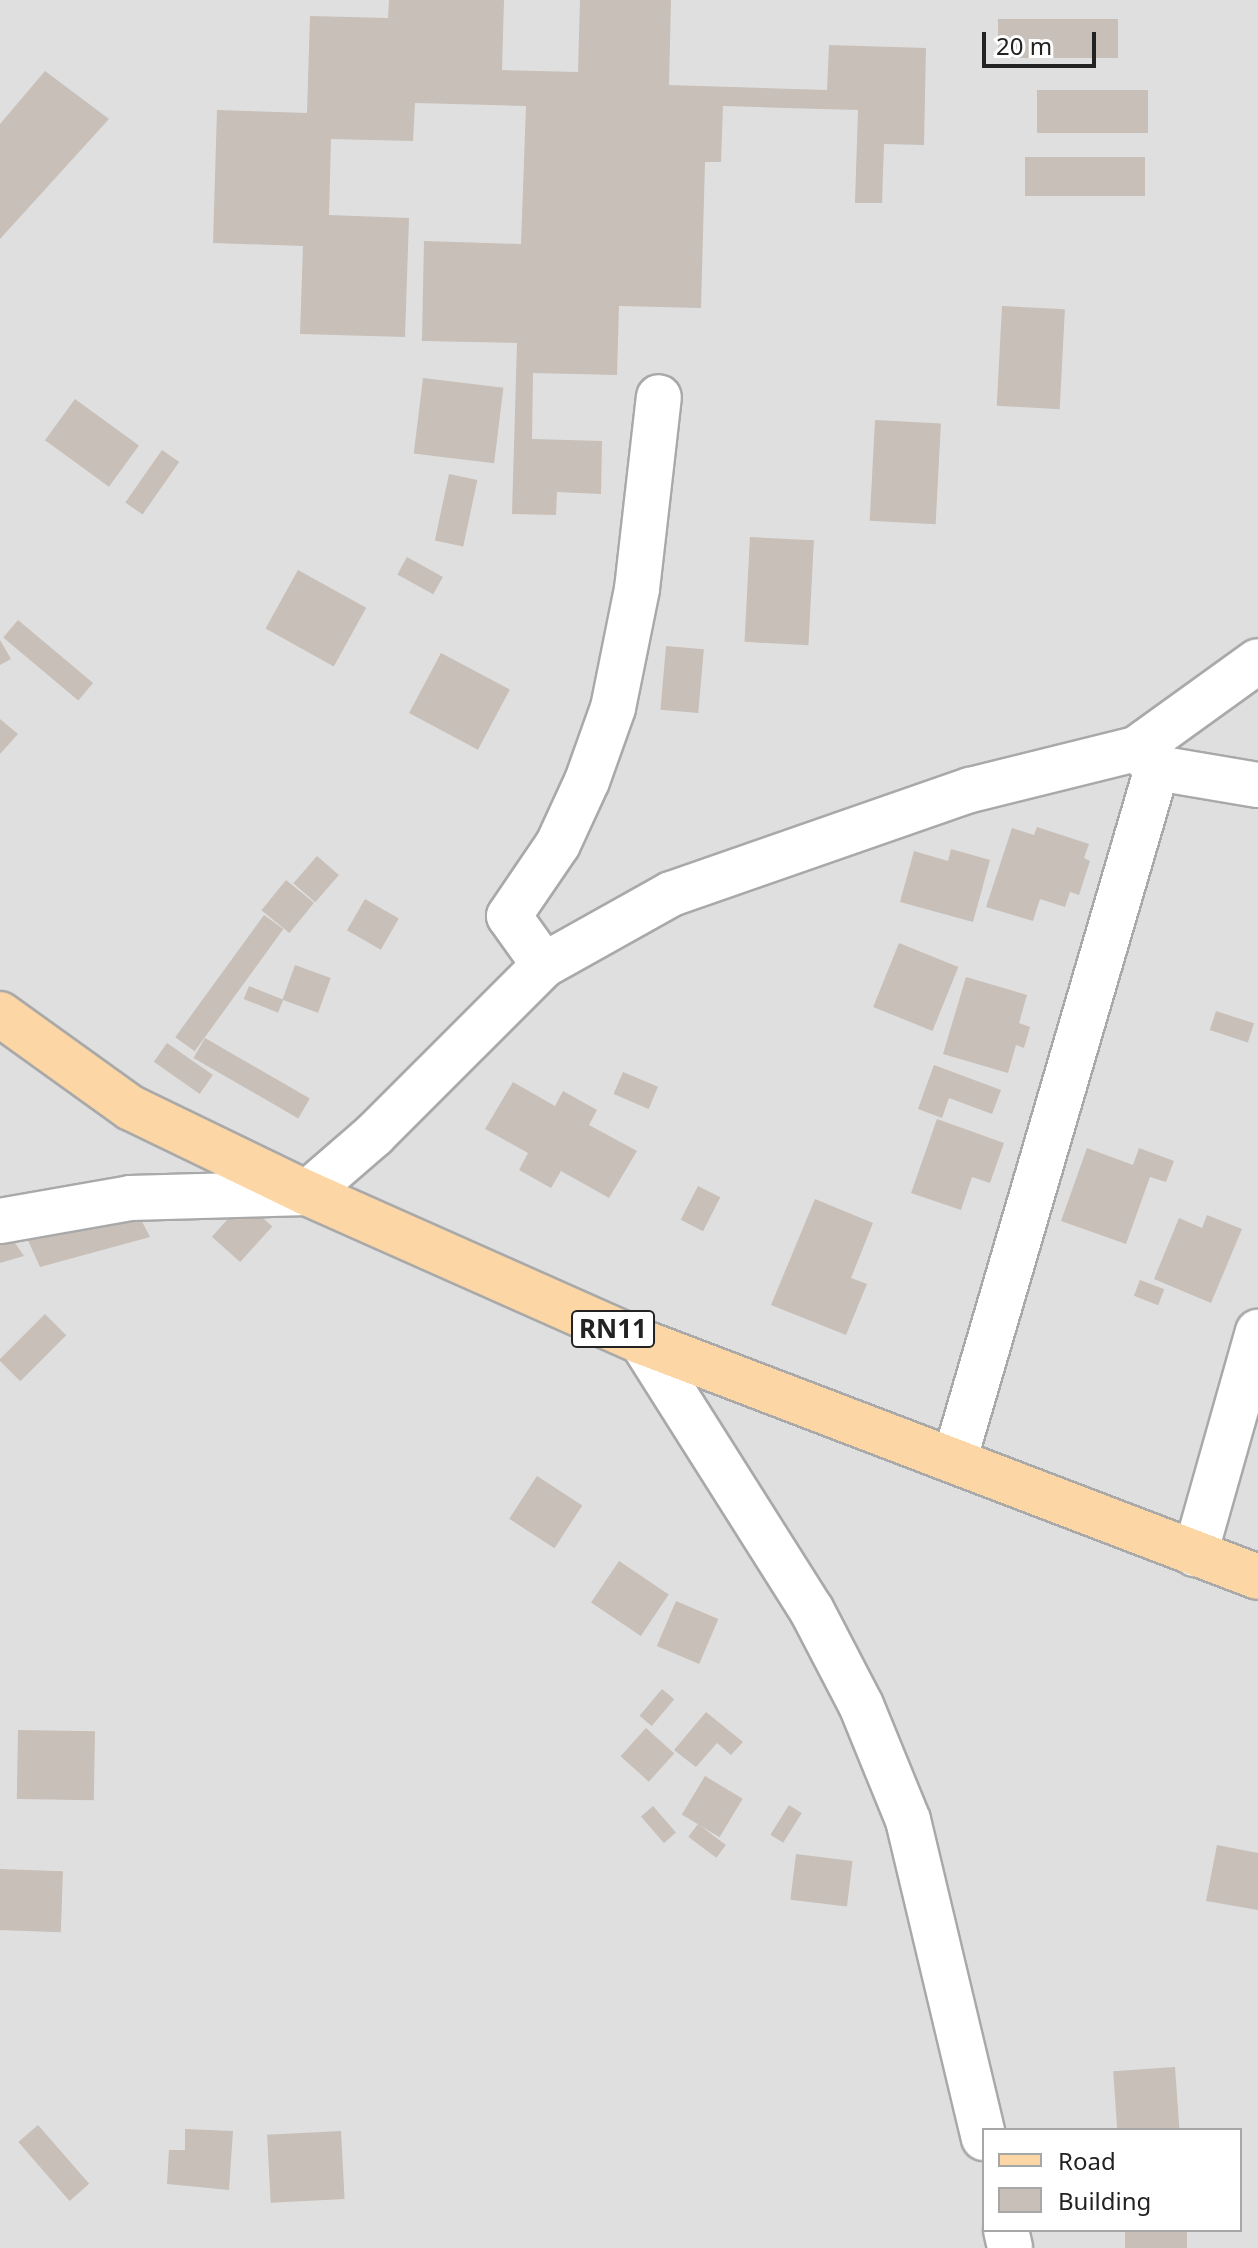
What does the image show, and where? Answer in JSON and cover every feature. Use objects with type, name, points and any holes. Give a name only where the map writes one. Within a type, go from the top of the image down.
[{"type":"main road","name":"RN11","points":[[0,1014],[131,1108],[307,1193],[642,1342],[955,1458],[1258,1577]]},
{"type":"street","points":[[544,965],[509,916],[558,844],[587,781],[613,708],[637,589],[659,397]]},
{"type":"street","points":[[955,1458],[1147,759],[1258,661]]},
{"type":"street","points":[[0,1221],[130,1198],[307,1193],[374,1135],[544,965],[671,894],[970,790],[1147,759],[1258,785]]},
{"type":"street","points":[[1195,1554],[1258,1332]]},
{"type":"street","points":[[642,1342],[811,1609],[861,1705],[908,1820],[982,2130]]},
{"type":"shaded area","points":[[0,0],[1258,0],[1258,2248],[0,2248]]},
{"type":"building","points":[[389,0],[504,0],[502,70],[578,72],[580,0],[671,0],[669,85],[827,90],[829,45],[926,48],[924,145],[884,144],[882,203],[855,203],[858,110],[723,106],[721,162],[705,162],[701,308],[619,306],[617,375],[533,373],[532,439],[602,441],[601,494],[557,492],[556,515],[512,514],[517,343],[422,341],[424,241],[521,244],[526,106],[415,103],[413,141],[331,139],[329,215],[409,218],[405,337],[300,334],[303,246],[213,243],[217,110],[307,113],[310,16],[388,18]]},
{"type":"building","points":[[998,19],[1118,19],[1118,58],[998,58]]},
{"type":"building","points":[[45,71],[109,119],[0,239],[0,124]]},
{"type":"building","points":[[1037,90],[1148,90],[1148,133],[1037,133]]},
{"type":"building","points":[[1025,157],[1145,157],[1145,196],[1025,196]]},
{"type":"building","points":[[1002,306],[1065,309],[1060,409],[997,406]]},
{"type":"building","points":[[423,378],[503,388],[494,463],[414,453]]},
{"type":"building","points":[[75,399],[139,445],[109,487],[45,440]]},
{"type":"building","points":[[875,420],[941,423],[936,524],[870,521]]},
{"type":"building","points":[[162,450],[179,462],[142,514],[125,502]]},
{"type":"building","points":[[449,474],[477,480],[463,547],[435,541]]},
{"type":"building","points":[[750,537],[814,540],[808,645],[745,642]]},
{"type":"building","points":[[407,557],[443,577],[433,594],[397,574]]},
{"type":"building","points":[[298,570],[366,608],[334,666],[266,629]]},
{"type":"building","points":[[18,620],[93,683],[78,701],[3,638]]},
{"type":"building","points":[[0,640],[11,659],[0,665]]},
{"type":"building","points":[[666,646],[704,649],[698,713],[660,710]]},
{"type":"building","points":[[441,653],[510,690],[478,750],[409,713]]},
{"type":"building","points":[[0,719],[18,734],[0,754]]},
{"type":"building","points":[[1037,827],[1089,844],[1084,858],[1090,861],[1079,895],[1070,892],[1065,907],[1040,899],[1033,921],[986,907],[1012,828],[1034,835]]},
{"type":"building","points":[[951,849],[990,860],[973,922],[900,902],[914,851],[948,861]]},
{"type":"building","points":[[317,856],[339,875],[315,902],[293,883]]},
{"type":"building","points":[[286,880],[314,903],[289,933],[261,910]]},
{"type":"building","points":[[365,899],[399,918],[381,950],[347,930]]},
{"type":"building","points":[[264,915],[283,929],[195,1051],[175,1037]]},
{"type":"building","points":[[899,943],[958,967],[932,1031],[873,1007]]},
{"type":"building","points":[[295,965],[331,978],[318,1013],[282,1000]]},
{"type":"building","points":[[966,977],[1027,995],[1019,1023],[1030,1027],[1024,1048],[1016,1045],[1008,1073],[943,1054]]},
{"type":"building","points":[[249,986],[283,1000],[278,1013],[244,999]]},
{"type":"building","points":[[1216,1011],[1254,1023],[1248,1042],[1210,1030]]},
{"type":"building","points":[[205,1038],[310,1098],[298,1118],[194,1058]]},
{"type":"building","points":[[167,1043],[213,1075],[200,1094],[154,1062]]},
{"type":"building","points":[[934,1065],[1001,1090],[992,1114],[949,1098],[942,1118],[918,1109]]},
{"type":"building","points":[[623,1072],[658,1087],[649,1109],[614,1094]]},
{"type":"building","points":[[513,1082],[555,1106],[563,1091],[597,1110],[589,1125],[637,1151],[609,1198],[561,1171],[551,1188],[519,1170],[528,1153],[485,1129]]},
{"type":"building","points":[[937,1119],[1004,1143],[990,1183],[972,1177],[961,1210],[911,1193]]},
{"type":"building","points":[[1087,1148],[1133,1165],[1139,1148],[1174,1161],[1166,1182],[1150,1177],[1126,1244],[1061,1221]]},
{"type":"building","points":[[698,1186],[720,1197],[703,1231],[681,1220]]},
{"type":"building","points":[[815,1199],[873,1223],[851,1278],[867,1284],[846,1335],[771,1305]]},
{"type":"building","points":[[244,1201],[272,1226],[240,1262],[212,1237]]},
{"type":"building","points":[[135,1208],[150,1237],[40,1267],[26,1236]]},
{"type":"building","points":[[1207,1215],[1242,1229],[1211,1303],[1154,1279],[1179,1218],[1202,1228]]},
{"type":"building","points":[[11,1237],[24,1256],[0,1263],[0,1240]]},
{"type":"building","points":[[1140,1280],[1164,1289],[1158,1305],[1134,1296]]},
{"type":"building","points":[[45,1314],[66,1335],[20,1381],[0,1359]]},
{"type":"building","points":[[537,1476],[582,1505],[555,1548],[509,1519]]},
{"type":"building","points":[[619,1561],[669,1595],[641,1636],[591,1602]]},
{"type":"building","points":[[676,1601],[718,1619],[699,1664],[657,1646]]},
{"type":"building","points":[[662,1689],[674,1699],[652,1726],[640,1716]]},
{"type":"building","points":[[706,1712],[743,1742],[731,1755],[717,1743],[696,1767],[674,1750]]},
{"type":"building","points":[[646,1728],[674,1753],[649,1782],[621,1756]]},
{"type":"building","points":[[18,1730],[95,1731],[94,1800],[17,1799]]},
{"type":"building","points":[[705,1776],[743,1799],[720,1837],[682,1815]]},
{"type":"building","points":[[789,1805],[802,1813],[783,1843],[770,1835]]},
{"type":"building","points":[[653,1806],[676,1832],[664,1843],[641,1816]]},
{"type":"building","points":[[698,1824],[726,1845],[716,1858],[688,1837]]},
{"type":"building","points":[[1217,1845],[1258,1853],[1258,1910],[1206,1901]]},
{"type":"building","points":[[796,1854],[853,1861],[847,1907],[790,1900]]},
{"type":"building","points":[[0,1869],[63,1871],[61,1932],[0,1930]]},
{"type":"building","points":[[1175,2067],[1179,2128],[1117,2128],[1113,2071]]},
{"type":"building","points":[[38,2125],[89,2184],[70,2201],[18,2142]]},
{"type":"building","points":[[185,2129],[233,2131],[229,2190],[167,2184],[169,2150],[185,2150]]},
{"type":"building","points":[[341,2131],[345,2199],[271,2203],[267,2135]]},
{"type":"building","points":[[1125,2232],[1187,2232],[1187,2248],[1125,2248]]}]
